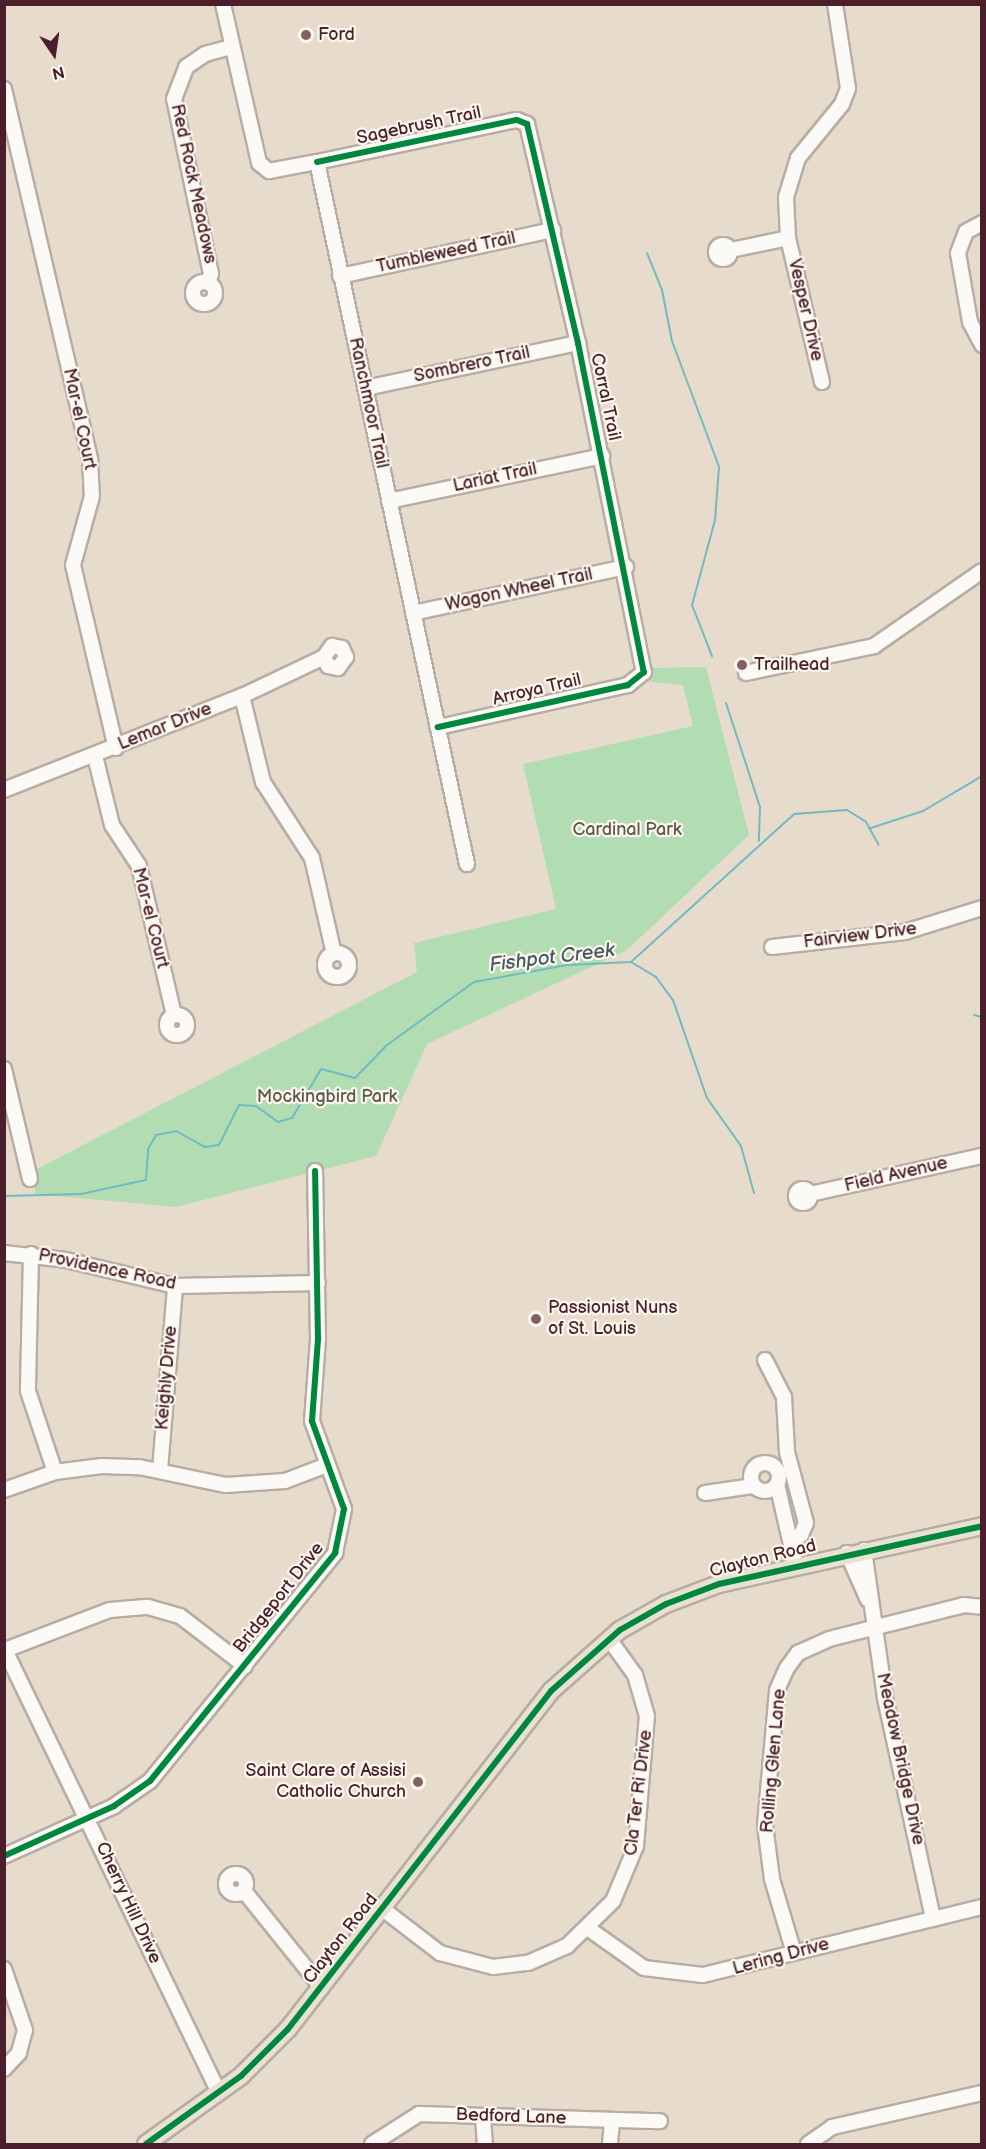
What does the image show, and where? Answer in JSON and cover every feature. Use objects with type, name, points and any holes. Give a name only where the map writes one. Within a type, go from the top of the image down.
[{"type":"main road","name":"Clayton Road","points":[[146,2145],[219,2093],[266,2052],[322,1988],[384,1910],[526,1729],[531,1716],[609,1639],[684,1596],[847,1553],[980,1524]]},
{"type":"street","points":[[223,4],[260,166],[275,171],[317,162]]},
{"type":"street","name":"Vesper Drive","points":[[822,382],[788,238],[786,197],[791,171],[848,88],[835,4]]},
{"type":"street","name":"Red Rock Meadows","points":[[208,283],[211,274],[174,99],[186,68],[205,54],[232,47]]},
{"type":"street","name":"Mar-el Court","points":[[4,88],[90,460],[92,496],[73,565],[116,748]]},
{"type":"street","name":"Sagebrush Trail","points":[[317,162],[517,120],[526,124]]},
{"type":"street","name":"Corral Trail","points":[[526,124],[553,230],[626,567],[644,659],[641,676]]},
{"type":"street","name":"Ranchmoor Trail","points":[[317,162],[467,864]]},
{"type":"street","points":[[981,223],[966,232],[958,253],[970,322],[981,345]]},
{"type":"street","name":"Tumbleweed Trail","points":[[340,276],[553,230]]},
{"type":"street","name":"Vesper Drive","points":[[731,250],[788,238]]},
{"type":"street","name":"Sombrero Trail","points":[[366,388],[578,343]]},
{"type":"street","name":"Lariat Trail","points":[[389,501],[602,456]]},
{"type":"street","name":"Wagon Wheel Trail","points":[[413,614],[626,567]]},
{"type":"street","points":[[746,673],[874,646],[981,571]]},
{"type":"street","name":"Lemar Drive","points":[[4,790],[116,748],[242,696],[324,657]]},
{"type":"street","name":"Arroya Trail","points":[[438,727],[628,685],[641,676]]},
{"type":"street","points":[[242,696],[263,782],[312,858],[334,954]]},
{"type":"street","name":"Mar-el Court","points":[[95,756],[112,825],[139,866],[174,1015]]},
{"type":"street","name":"Fairview Drive","points":[[772,947],[905,932],[981,908]]},
{"type":"street","points":[[4,1069],[30,1179]]},
{"type":"street","name":"Field Avenue","points":[[810,1194],[981,1155]]},
{"type":"street","name":"Bridgeport Drive","points":[[4,1856],[88,1819],[150,1781],[245,1666],[338,1546],[344,1509],[312,1421],[318,1283],[315,1171]]},
{"type":"street","name":"Providence Road","points":[[4,1253],[31,1254],[175,1286],[318,1283]]},
{"type":"street","points":[[31,1254],[28,1391],[55,1472]]},
{"type":"street","name":"Keighly Drive","points":[[160,1470],[175,1286]]},
{"type":"street","points":[[765,1360],[784,1397],[787,1452],[806,1523],[801,1535],[790,1539]]},
{"type":"street","points":[[753,1485],[751,1472],[765,1462],[778,1472],[777,1484],[796,1566]]},
{"type":"street","points":[[4,1490],[55,1472],[120,1465],[160,1470],[205,1483],[248,1485],[285,1481],[327,1465]]},
{"type":"street","points":[[705,1493],[753,1485],[765,1491],[777,1484]]},
{"type":"street","name":"Meadow Bridge Drive","points":[[864,1550],[868,1600],[933,1919]]},
{"type":"street","name":"Meadow Bridge Drive","points":[[847,1553],[868,1600]]},
{"type":"street","name":"Rolling Glen Lane","points":[[794,1953],[766,1840],[777,1690],[798,1653],[874,1628],[964,1605],[981,1607]]},
{"type":"street","points":[[5,1649],[110,1610],[148,1607],[180,1616],[245,1666]]},
{"type":"street","name":"Cla Ter Ri Drive","points":[[384,1910],[440,1953],[475,1966],[528,1963],[589,1929],[629,1869],[647,1741],[640,1686],[609,1639]]},
{"type":"street","name":"Cherry Hill Drive","points":[[5,1649],[219,2093]]},
{"type":"street","points":[[244,1892],[322,1988]]},
{"type":"street","name":"Lering Drive","points":[[589,1929],[629,1961],[676,1974],[712,1975],[981,1907]]},
{"type":"street","points":[[4,1969],[25,2030],[19,2053],[4,2069]]},
{"type":"street","points":[[808,2145],[832,2127],[981,2093]]},
{"type":"street","name":"Bedford Lane","points":[[372,2145],[419,2114],[660,2121]]},
{"type":"street","points":[[483,2116],[485,2145]]},
{"type":"street","points":[[610,2145],[612,2121]]},
{"type":"green space","points":[[706,667],[749,835],[627,950],[427,1044],[376,1156],[176,1207],[35,1194],[35,1170],[417,972],[414,943],[556,909],[523,764],[693,726],[683,685],[651,682],[653,668]]},
{"type":"waterway","points":[[647,253],[662,290],[672,341],[719,467],[715,520],[692,605],[712,656]]},
{"type":"waterway","points":[[726,703],[760,807],[759,841]]},
{"type":"waterway","points":[[871,828],[923,811],[982,776]]},
{"type":"waterway","name":"Fishpot Creek","points":[[4,1196],[81,1194],[146,1180],[148,1149],[156,1135],[176,1131],[205,1147],[219,1145],[239,1105],[256,1106],[278,1122],[292,1118],[321,1069],[355,1078],[387,1045],[474,982],[568,965],[631,962],[794,814],[847,810],[866,822],[879,845]]},
{"type":"waterway","points":[[631,962],[656,977],[673,1000],[707,1098],[741,1146],[754,1193]]},
{"type":"waterway","name":"Fishpot Creek","points":[[974,1015],[982,1017]]},
{"type":"cycle path","points":[[317,162],[517,120],[527,124],[578,343],[644,672],[628,685],[438,727]]},
{"type":"cycle path","points":[[4,1856],[114,1806],[150,1781],[335,1553],[344,1509],[312,1421],[318,1339],[315,1171]]},
{"type":"cycle path","points":[[146,2144],[241,2076],[288,2029],[551,1691],[620,1630],[666,1604],[719,1584],[982,1526]]},
{"type":"place","name":"Ford","points":[[306,35]]},
{"type":"place","name":"Trailhead","points":[[742,665]]},
{"type":"place","name":"Passionist Nuns of St. Louis","points":[[536,1319]]},
{"type":"place","name":"Saint Clare of Assisi Catholic Church","points":[[418,1782]]},
{"type":"park label","name":"Cardinal Park","points":[[627,830]]},
{"type":"park label","name":"Mockingbird Park","points":[[327,1097]]}]
